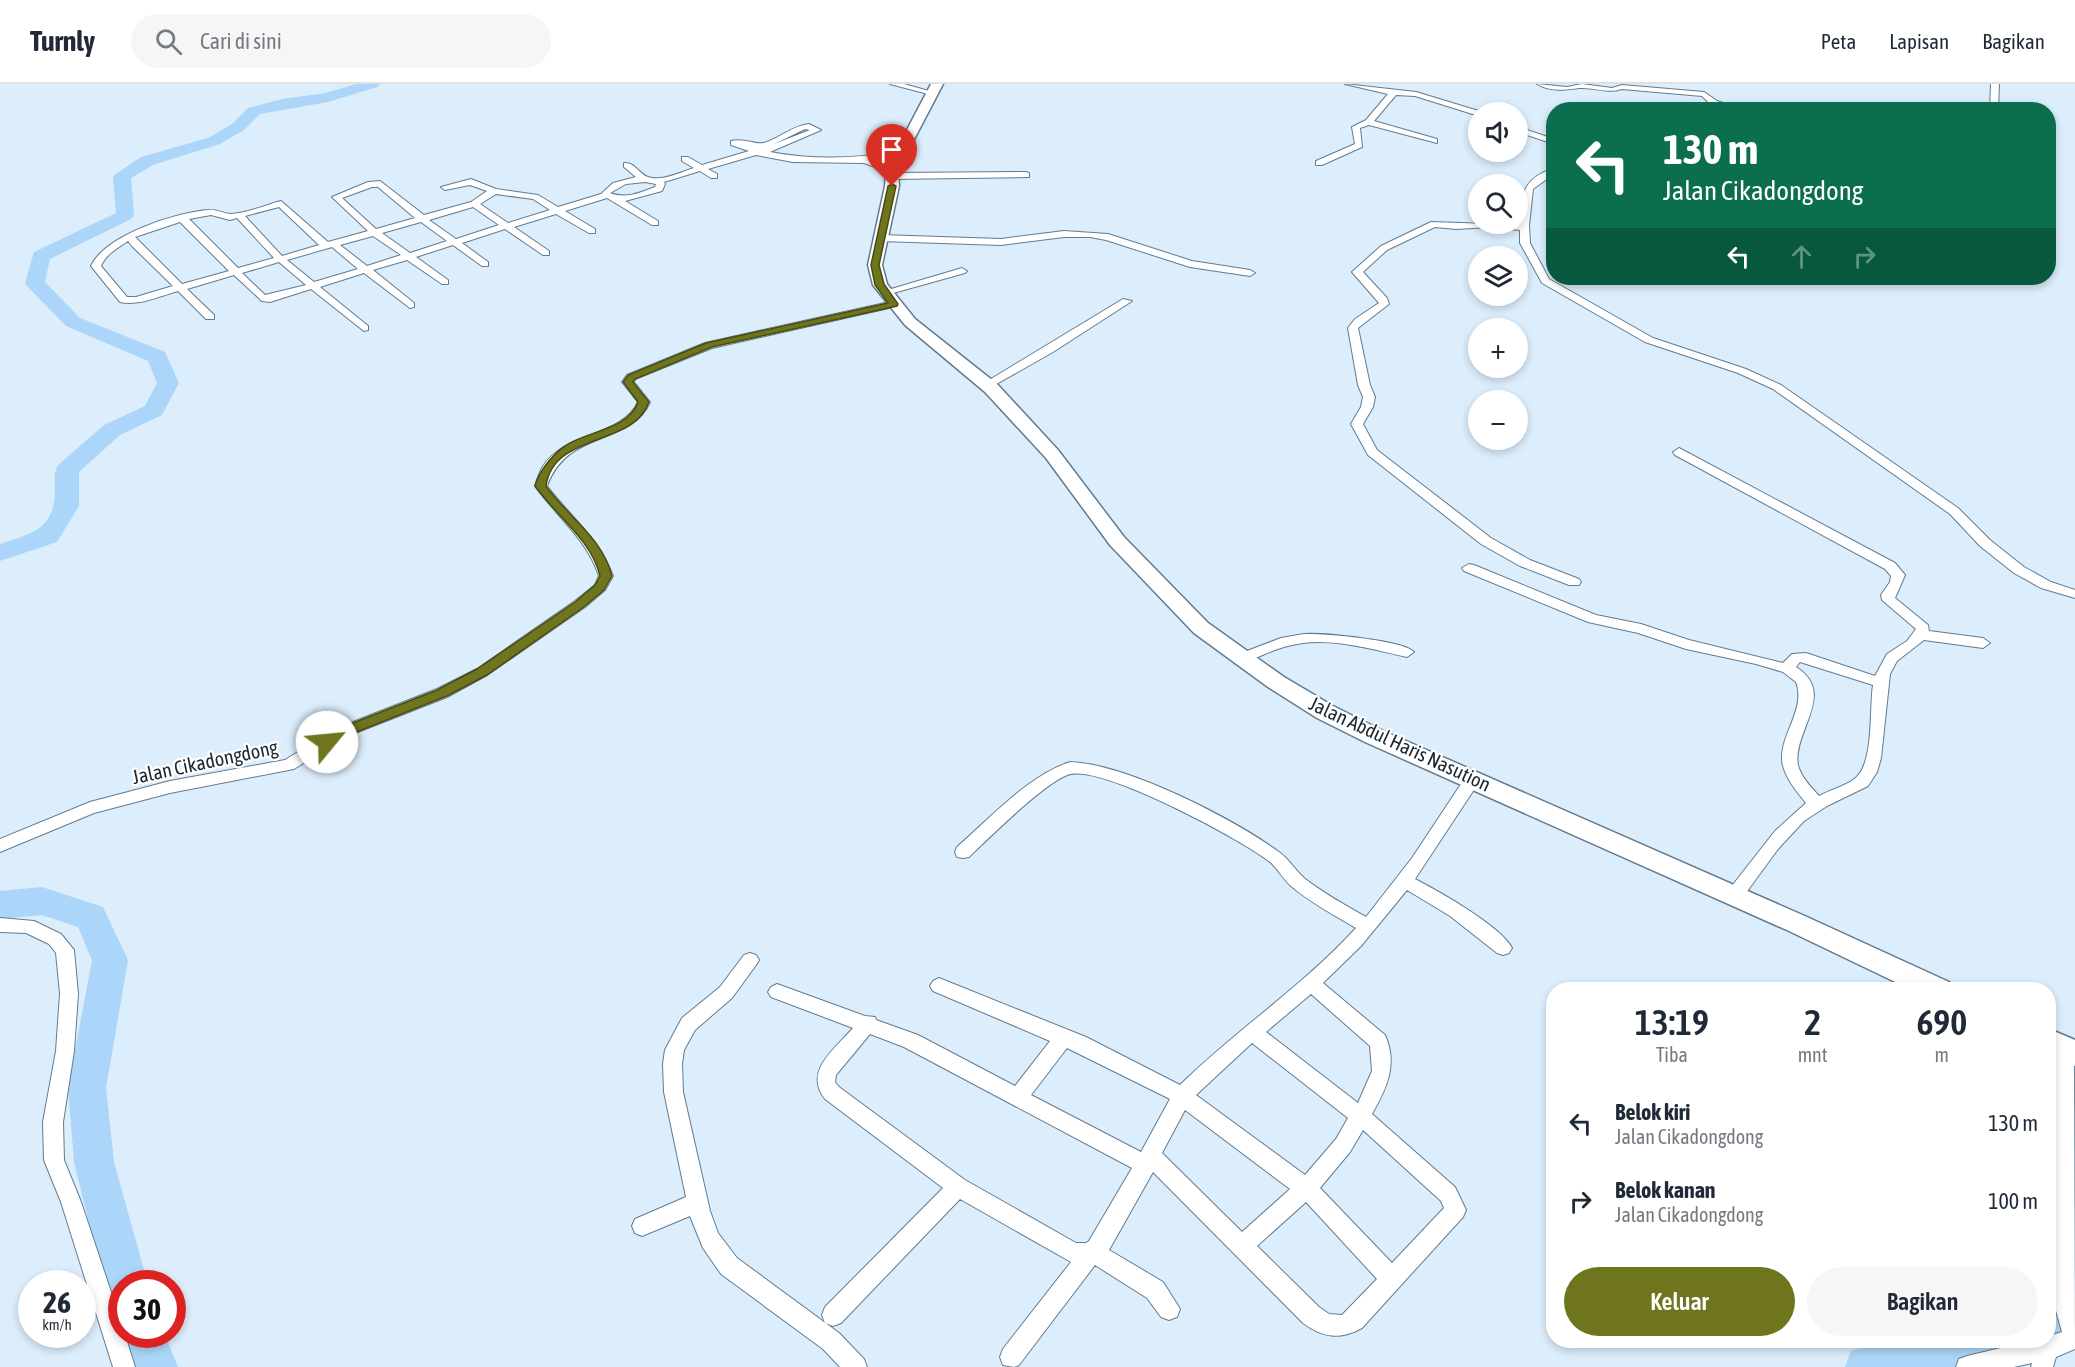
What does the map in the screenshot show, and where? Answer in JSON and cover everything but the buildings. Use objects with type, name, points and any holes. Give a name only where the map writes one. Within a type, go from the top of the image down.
[{"type":"main road","name":"Jalan Abdul Haris Nasution","points":[[935,88],[894,167],[875,265],[880,285],[910,322],[987,385],[1052,454],[1117,541],[1201,628],[1276,682],[1325,712],[1922,982]]},
{"type":"street","points":[[894,84],[935,88]]},
{"type":"street","points":[[1348,84],[1416,94],[1468,111]]},
{"type":"street","points":[[1541,84],[1567,89],[1583,86],[1612,90],[1622,87],[1704,94],[1713,102]]},
{"type":"street","points":[[1994,102],[1995,84]]},
{"type":"street","points":[[1319,163],[1355,149],[1360,143],[1356,128],[1369,122],[1394,92]]},
{"type":"street","points":[[1369,122],[1434,141]]},
{"type":"street","points":[[627,165],[643,178],[658,181],[763,149],[817,130],[809,126],[803,127],[763,149]]},
{"type":"street","points":[[1528,133],[1546,139]]},
{"type":"street","points":[[763,149],[793,159],[865,160],[894,167],[1026,175]]},
{"type":"street","points":[[685,159],[714,176]]},
{"type":"street","points":[[865,160],[894,167]]},
{"type":"street","points":[[1528,196],[1529,188],[1546,175]]},
{"type":"street","points":[[643,178],[608,189],[605,193],[655,223]]},
{"type":"street","points":[[182,218],[263,299],[301,291],[560,210],[610,197],[627,198],[655,190],[661,186],[658,181]]},
{"type":"street","points":[[445,187],[471,182],[494,190],[531,195],[560,210],[592,231]]},
{"type":"street","points":[[445,282],[374,232],[336,198],[371,184],[380,184],[421,218],[485,264]]},
{"type":"street","points":[[410,305],[367,270],[329,244],[283,205],[269,206],[228,217],[215,212],[205,212],[182,218],[130,237],[111,248],[99,259],[96,266],[124,300],[132,301],[279,258],[329,244],[374,232],[421,218],[474,204],[494,190]]},
{"type":"street","points":[[474,204],[546,253]]},
{"type":"street","points":[[239,215],[279,258],[364,328]]},
{"type":"street","points":[[1468,225],[1434,224],[1384,248],[1357,272],[1383,300],[1384,304],[1359,321],[1353,328],[1364,385],[1369,396],[1367,407],[1357,424],[1372,452],[1486,541],[1525,563],[1574,582]]},
{"type":"street","points":[[881,238],[1001,242],[1090,234],[1108,237],[1190,264],[1250,273]]},
{"type":"street","points":[[1525,234],[1526,247],[1540,277],[1546,282]]},
{"type":"street","points":[[130,237],[210,317]]},
{"type":"street","points":[[890,298],[962,271]]},
{"type":"street","points":[[1550,285],[1649,340],[1743,371],[1777,387],[1954,511],[1984,543],[2013,566],[2046,585],[2075,594]]},
{"type":"street","name":"Jalan Cikadongdong","points":[[0,846],[90,808],[170,786],[289,765],[340,733],[442,693],[482,672],[580,604],[600,587],[606,576],[603,564],[578,526],[553,503],[541,486],[542,478],[548,468],[570,447],[625,424],[643,409],[642,398],[628,382],[631,377],[709,345],[890,298]]},
{"type":"street","points":[[987,385],[1058,345],[1127,301]]},
{"type":"street","points":[[1679,452],[1890,566],[1898,575],[1897,582],[1888,595],[1889,600],[1923,628],[1916,642],[1888,662],[1882,683],[1874,751],[1869,770],[1861,782],[1798,816],[1734,896]]},
{"type":"street","points":[[1469,568],[1593,619],[1641,629],[1686,644],[1758,660],[1788,669],[1802,678],[1806,687],[1802,717],[1790,761],[1794,775],[1817,805]]},
{"type":"street","points":[[1921,635],[1983,643]]},
{"type":"street","points":[[1244,657],[1294,640],[1317,639],[1375,645],[1407,652]]},
{"type":"street","points":[[1788,669],[1791,661],[1797,657],[1882,683]]},
{"type":"street","points":[[963,852],[1025,798],[1061,771],[1086,767],[1135,784],[1220,825],[1275,857],[1290,875],[1328,904],[1368,926]]},
{"type":"street","points":[[1011,1357],[1103,1240],[1182,1096],[1198,1079],[1311,983],[1368,926],[1404,881],[1473,779]]},
{"type":"street","points":[[1404,881],[1440,900],[1479,926],[1503,948]]},
{"type":"street","points":[[0,925],[28,926],[55,939],[65,950],[69,994],[65,1051],[53,1122],[54,1160],[71,1202],[124,1367]]},
{"type":"street","points":[[750,960],[721,997],[702,1010],[687,1025],[675,1049],[673,1090],[696,1203],[717,1252],[729,1266],[831,1341],[856,1367]]},
{"type":"street","points":[[1241,1246],[1306,1188],[1341,1148],[1373,1097],[1381,1077],[1383,1051],[1378,1041],[1311,983]]},
{"type":"street","points":[[939,986],[1079,1043],[1182,1096],[1306,1188],[1391,1278]]},
{"type":"street","points":[[777,992],[868,1023],[911,1041],[1018,1097],[1148,1160],[1311,1315],[1323,1325],[1337,1328],[1354,1320],[1455,1210],[1454,1203],[1448,1194],[1360,1116],[1252,1033]]},
{"type":"street","points":[[868,1023],[828,1070],[825,1085],[832,1092],[958,1187],[1072,1252],[1080,1255],[1092,1253],[1155,1290],[1162,1296],[1169,1309]]},
{"type":"street","points":[[1018,1097],[1053,1049],[1066,1039]]},
{"type":"street","points":[[1966,1367],[2044,1357],[2073,1333],[2064,1300],[2063,1048]]},
{"type":"street","points":[[833,1315],[958,1187]]},
{"type":"street","points":[[642,1226],[696,1203]]},
{"type":"waterway","points":[[0,553],[48,537],[67,506],[67,470],[112,430],[154,410],[168,383],[157,357],[73,322],[35,283],[41,256],[125,215],[122,176],[147,161],[214,141],[238,127],[254,111],[328,97],[372,84]]},
{"type":"waterway","points":[[0,905],[42,901],[91,917],[110,960],[87,1088],[94,1162],[122,1270]]},
{"type":"waterway","points":[[2056,1322],[2075,1317]]},
{"type":"waterway","points":[[148,1348],[156,1367]]},
{"type":"waterway","points":[[1867,1367],[1952,1348]]},
{"type":"route","points":[[327,742],[340,733],[442,693],[482,672],[580,604],[600,587],[606,576],[603,564],[578,526],[553,503],[541,486],[542,478],[556,458],[570,447],[625,424],[643,409],[642,398],[634,392],[628,382],[631,377],[698,348],[894,304],[880,285],[875,265],[892,186]]}]
